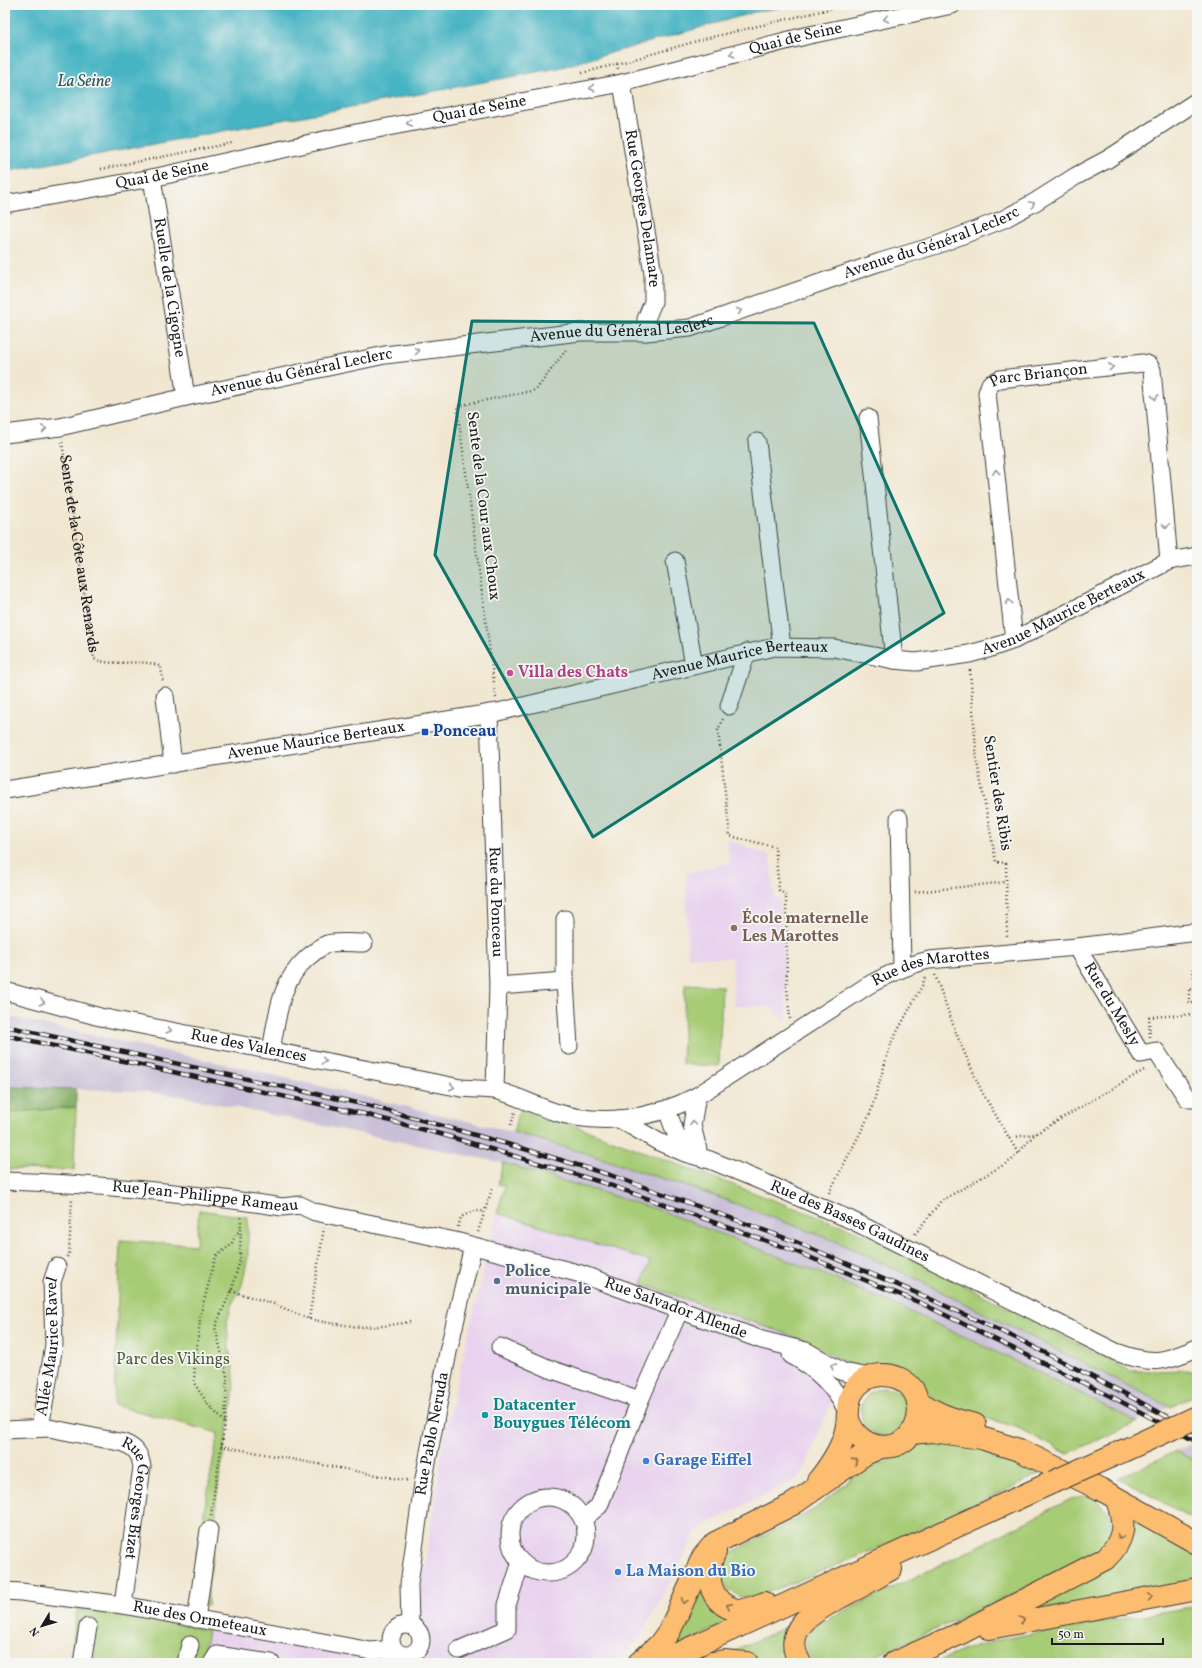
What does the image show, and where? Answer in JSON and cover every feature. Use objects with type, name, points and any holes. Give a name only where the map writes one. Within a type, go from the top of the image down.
[{"type":"main road","points":[[800,1499],[818,1480],[835,1457],[844,1436],[849,1399],[854,1389],[861,1382],[870,1377],[884,1375],[898,1378],[911,1388],[918,1401],[928,1408],[952,1420],[1004,1432],[1023,1440],[1197,1531]]},
{"type":"main road","points":[[639,1663],[659,1645],[670,1630],[703,1557],[715,1543],[784,1509],[865,1454],[881,1447],[899,1443],[911,1433],[918,1418],[918,1401]]},
{"type":"main road","points":[[847,1415],[853,1430],[862,1440],[871,1445],[881,1447]]},
{"type":"main road","points":[[682,1663],[904,1562],[1134,1446],[1197,1417]]},
{"type":"main road","points":[[658,1663],[858,1570],[1058,1485],[1145,1454],[1197,1429]]},
{"type":"main road","points":[[911,1433],[941,1432],[981,1438],[1001,1443],[1036,1457],[1197,1543]]},
{"type":"main road","points":[[894,1663],[957,1635],[1105,1559],[1115,1548],[1122,1530],[1123,1516],[1117,1500]]},
{"type":"main road","points":[[728,1536],[718,1546],[711,1558],[709,1578],[715,1595],[722,1603],[738,1610],[757,1606],[858,1570]]},
{"type":"main road","points":[[800,1663],[794,1647],[794,1639],[800,1626],[805,1620],[819,1609],[904,1562]]},
{"type":"main road","points":[[957,1635],[1024,1620],[1197,1589]]},
{"type":"main road","points":[[712,1663],[724,1661],[747,1663]]},
{"type":"street","name":"Quai de Seine","points":[[5,204],[152,178],[356,133],[622,83],[805,36],[952,5]]},
{"type":"street","name":"Rue Georges Delamare","points":[[622,83],[653,274],[653,302],[646,319],[646,332]]},
{"type":"street","name":"Avenue du Général Leclerc","points":[[5,434],[60,427],[186,396],[385,355],[580,332],[646,332],[690,328],[880,262],[937,245],[1004,219],[1035,202],[1076,176],[1108,159],[1197,101]]},
{"type":"street","name":"Ruelle de la Cigogne","points":[[152,178],[186,396]]},
{"type":"street","name":"Parc Briançon","points":[[1014,640],[987,393],[990,384],[1000,379],[1143,363],[1148,365],[1152,370],[1169,561]]},
{"type":"street","points":[[868,418],[894,660]]},
{"type":"street","points":[[757,442],[782,647]]},
{"type":"street","name":"Avenue Maurice Berteaux","points":[[5,790],[494,713],[774,647],[834,648],[894,660],[916,662],[969,654],[1014,640],[1169,561],[1197,556]]},
{"type":"street","points":[[675,561],[694,666]]},
{"type":"street","points":[[729,706],[748,652]]},
{"type":"street","points":[[165,696],[173,764]]},
{"type":"street","name":"Rue du Ponceau","points":[[494,713],[498,986],[495,1090]]},
{"type":"street","points":[[899,818],[902,968]]},
{"type":"street","points":[[565,919],[565,981],[569,1046]]},
{"type":"street","name":"Rue des Marottes","points":[[619,1119],[661,1112],[697,1096],[867,986],[914,963],[929,960],[1007,952],[1077,947],[1197,932]]},
{"type":"street","points":[[271,1050],[282,996],[290,977],[300,964],[312,953],[328,944],[364,943]]},
{"type":"street","name":"Rue du Mesly","points":[[1077,947],[1141,1054],[1156,1056]]},
{"type":"street","points":[[498,986],[565,981]]},
{"type":"street","name":"Rue des Valences","points":[[5,991],[100,1017],[461,1088],[495,1090]]},
{"type":"street","points":[[1156,1056],[1187,1098],[1197,1098]]},
{"type":"street","points":[[495,1090],[553,1112],[597,1120],[619,1119]]},
{"type":"street","points":[[697,1096],[692,1125],[704,1155]]},
{"type":"street","points":[[661,1112],[677,1137],[704,1155]]},
{"type":"street","points":[[659,1142],[655,1128],[661,1112]]},
{"type":"street","name":"Rue des Basses Gaudines","points":[[619,1119],[659,1142],[684,1153],[704,1155],[822,1206],[1116,1352],[1148,1361],[1162,1361],[1197,1348]]},
{"type":"street","name":"Rue Jean-Philippe Rameau","points":[[5,1181],[73,1183],[158,1191],[282,1207],[300,1205],[314,1212],[473,1246]]},
{"type":"street","name":"Rue Salvador Allende","points":[[473,1246],[581,1274],[762,1340],[806,1351],[843,1372],[870,1377]]},
{"type":"street","name":"Rue Pablo Neruda","points":[[410,1625],[409,1584],[423,1484],[448,1352],[473,1246]]},
{"type":"street","name":"Allée Maurice Ravel","points":[[40,1428],[54,1345],[52,1282],[56,1267]]},
{"type":"street","points":[[583,1519],[599,1506],[640,1400],[680,1309]]},
{"type":"street","name":"Rue Salvador Allende","points":[[762,1340],[798,1359],[823,1376],[832,1386],[847,1415]]},
{"type":"street","points":[[500,1347],[550,1369],[640,1400]]},
{"type":"street","name":"Rue Georges Bizet","points":[[5,1430],[49,1428],[124,1443],[135,1449],[138,1453],[142,1466],[123,1605]]},
{"type":"street","points":[[537,1497],[559,1497],[569,1502],[578,1510],[583,1519],[586,1530],[586,1542],[582,1553],[575,1562],[566,1569],[554,1573],[542,1573],[531,1569],[521,1562],[514,1553],[510,1543],[509,1532],[511,1522],[516,1512],[525,1503],[537,1497]]},
{"type":"street","points":[[196,1619],[209,1530]]},
{"type":"street","points":[[459,1650],[507,1629],[507,1605],[521,1562]]},
{"type":"street","name":"Rue des Ormeteaux","points":[[5,1591],[123,1605],[371,1651],[393,1649]]},
{"type":"street","points":[[410,1625],[418,1631],[420,1636],[420,1646],[417,1651],[407,1655],[402,1655],[393,1649],[390,1640],[393,1632],[400,1626],[410,1625]]},
{"type":"street","points":[[82,1663],[88,1627]]},
{"type":"street","points":[[186,1663],[190,1645]]},
{"type":"street","points":[[212,1663],[216,1655],[271,1663]]},
{"type":"path","points":[[617,64],[704,39],[846,5]]},
{"type":"path","name":"Sente de la Cour aux Choux","points":[[494,713],[457,406],[536,390],[580,332]]},
{"type":"path","name":"Sente de la Côte aux Renards","points":[[60,427],[94,659],[105,663],[154,663],[161,667],[165,696]]},
{"type":"path","name":"Sentier des Ribis","points":[[969,654],[976,762],[996,862],[1006,863],[1007,952]]},
{"type":"path","points":[[729,706],[718,730],[730,836],[775,847],[779,890],[786,895],[787,987],[792,1035]]},
{"type":"path","points":[[901,894],[1006,882]]},
{"type":"path","points":[[929,960],[958,1038],[982,1092],[1018,1153]]},
{"type":"path","points":[[822,1206],[870,1114],[891,1043],[923,984],[929,960]]},
{"type":"path","points":[[905,1246],[941,1201],[1012,1160],[1035,1134],[1156,1056],[1149,1017],[1196,1014],[1196,1003],[1189,1003],[1189,989],[1196,989],[1193,968],[1197,967]]},
{"type":"path","points":[[511,1125],[518,1105]]},
{"type":"path","points":[[1009,1138],[1035,1134]]},
{"type":"path","points":[[56,1267],[69,1254],[73,1183]]},
{"type":"path","points":[[473,1246],[492,1189]]},
{"type":"path","points":[[209,1530],[225,1422],[227,1376],[215,1327],[232,1291],[240,1260],[242,1201]]},
{"type":"path","points":[[455,1241],[461,1217],[480,1210],[485,1212]]},
{"type":"path","points":[[309,1318],[326,1214]]},
{"type":"path","points":[[225,1422],[209,1406],[194,1383],[195,1362],[201,1312],[216,1256],[231,1245],[235,1236],[241,1229]]},
{"type":"path","points":[[232,1291],[274,1304],[309,1318],[360,1327],[410,1322]]},
{"type":"path","points":[[222,1446],[423,1484]]},
{"type":"highlighted area","points":[[472,321],[814,323],[944,613],[593,837],[435,555]]},
{"type":"shaded area","name":"École maternelle Les Marottes","points":[[726,839],[770,856],[774,897],[780,898],[787,1022],[770,1006],[734,1006],[732,958],[688,957],[686,873],[730,863]]},
{"type":"shaded area","points":[[5,1016],[265,1073],[513,1132],[588,1154],[715,1196],[835,1241],[908,1275],[1170,1407],[1137,1422],[973,1341],[893,1304],[818,1272],[659,1210],[503,1163],[181,1096],[140,1091],[5,1087]]},
{"type":"shaded area","points":[[497,1213],[650,1261],[642,1284],[784,1333],[813,1345],[847,1364],[801,1477],[699,1528],[642,1635],[616,1661],[611,1663],[411,1663],[444,1436]]},
{"type":"shaded area","points":[[1197,1441],[1197,1462],[1176,1451]]},
{"type":"shaded area","points":[[208,1630],[388,1663],[202,1663]]},
{"type":"green space","points":[[685,984],[722,986],[719,1066],[682,1064]]},
{"type":"green space","points":[[5,1087],[76,1089],[76,1107],[5,1113]]},
{"type":"green space","points":[[76,1107],[74,1170],[5,1169],[5,1113]]},
{"type":"green space","points":[[523,1108],[543,1114],[867,1235],[1131,1371],[1197,1370],[1197,1395],[1170,1407],[908,1275],[835,1241],[715,1196],[588,1154],[513,1132],[518,1113]]},
{"type":"green space","points":[[503,1163],[659,1210],[818,1272],[893,1304],[973,1341],[1137,1422],[1068,1454],[1016,1427],[958,1410],[939,1401],[931,1396],[913,1374],[897,1364],[847,1364],[813,1345],[784,1333],[642,1284],[650,1261],[497,1213],[505,1186],[498,1184]]},
{"type":"green space","name":"Parc des Vikings","points":[[199,1210],[248,1217],[248,1257],[242,1285],[232,1304],[227,1322],[229,1347],[234,1375],[233,1398],[216,1499],[216,1529],[208,1588],[208,1606],[188,1602],[218,1433],[114,1405],[120,1240],[196,1245]]},
{"type":"green space","points":[[880,1388],[890,1388],[899,1392],[905,1398],[908,1403],[908,1421],[899,1432],[890,1436],[880,1436],[871,1432],[865,1426],[861,1417],[861,1407],[865,1398],[871,1392]]},
{"type":"green space","points":[[917,1442],[950,1443],[982,1448],[1012,1459],[1041,1473],[900,1539],[756,1597],[741,1597],[726,1587],[722,1576],[723,1565],[727,1556],[815,1509],[872,1462],[884,1463],[893,1455]]},
{"type":"green space","points":[[1176,1451],[1197,1462],[1197,1521],[1118,1478]]},
{"type":"green space","points":[[1088,1495],[1101,1504],[1109,1513],[1112,1520],[1112,1533],[1105,1548],[1072,1568],[860,1663],[815,1663],[806,1650],[806,1637],[818,1624],[971,1550],[1071,1499]]},
{"type":"green space","points":[[1126,1506],[1197,1547],[1197,1584],[1016,1618],[1015,1611],[1105,1569]]},
{"type":"green space","points":[[697,1585],[739,1617],[664,1653]]},
{"type":"green space","points":[[1197,1606],[1197,1663],[934,1663],[964,1650],[1007,1638]]},
{"type":"green space","points":[[77,1607],[208,1630],[202,1663],[71,1663]]},
{"type":"green space","points":[[791,1624],[794,1663],[767,1663],[748,1658],[724,1656]]},
{"type":"water","name":"La Seine","points":[[5,5],[796,5],[755,12],[558,68],[5,172]]},
{"type":"railway","points":[[5,1026],[371,1106],[518,1147],[610,1175],[796,1242],[926,1297],[1018,1339],[1120,1391],[1197,1433]]},
{"type":"railway","points":[[5,1035],[364,1114],[444,1135],[604,1183],[792,1250],[923,1304],[1116,1399],[1197,1442]]},
{"type":"place","name":"Villa des Chats","points":[[510,673]]},
{"type":"place","name":"Ponceau","points":[[425,732]]},
{"type":"place","name":"École maternelle Les Marottes","points":[[734,928]]},
{"type":"place","name":"Police municipale","points":[[497,1281]]},
{"type":"place","name":"Datacenter Bouygues Télécom","points":[[485,1415]]},
{"type":"place","name":"Garage Eiffel","points":[[646,1461]]},
{"type":"place","name":"La Maison du Bio","points":[[618,1572]]}]
